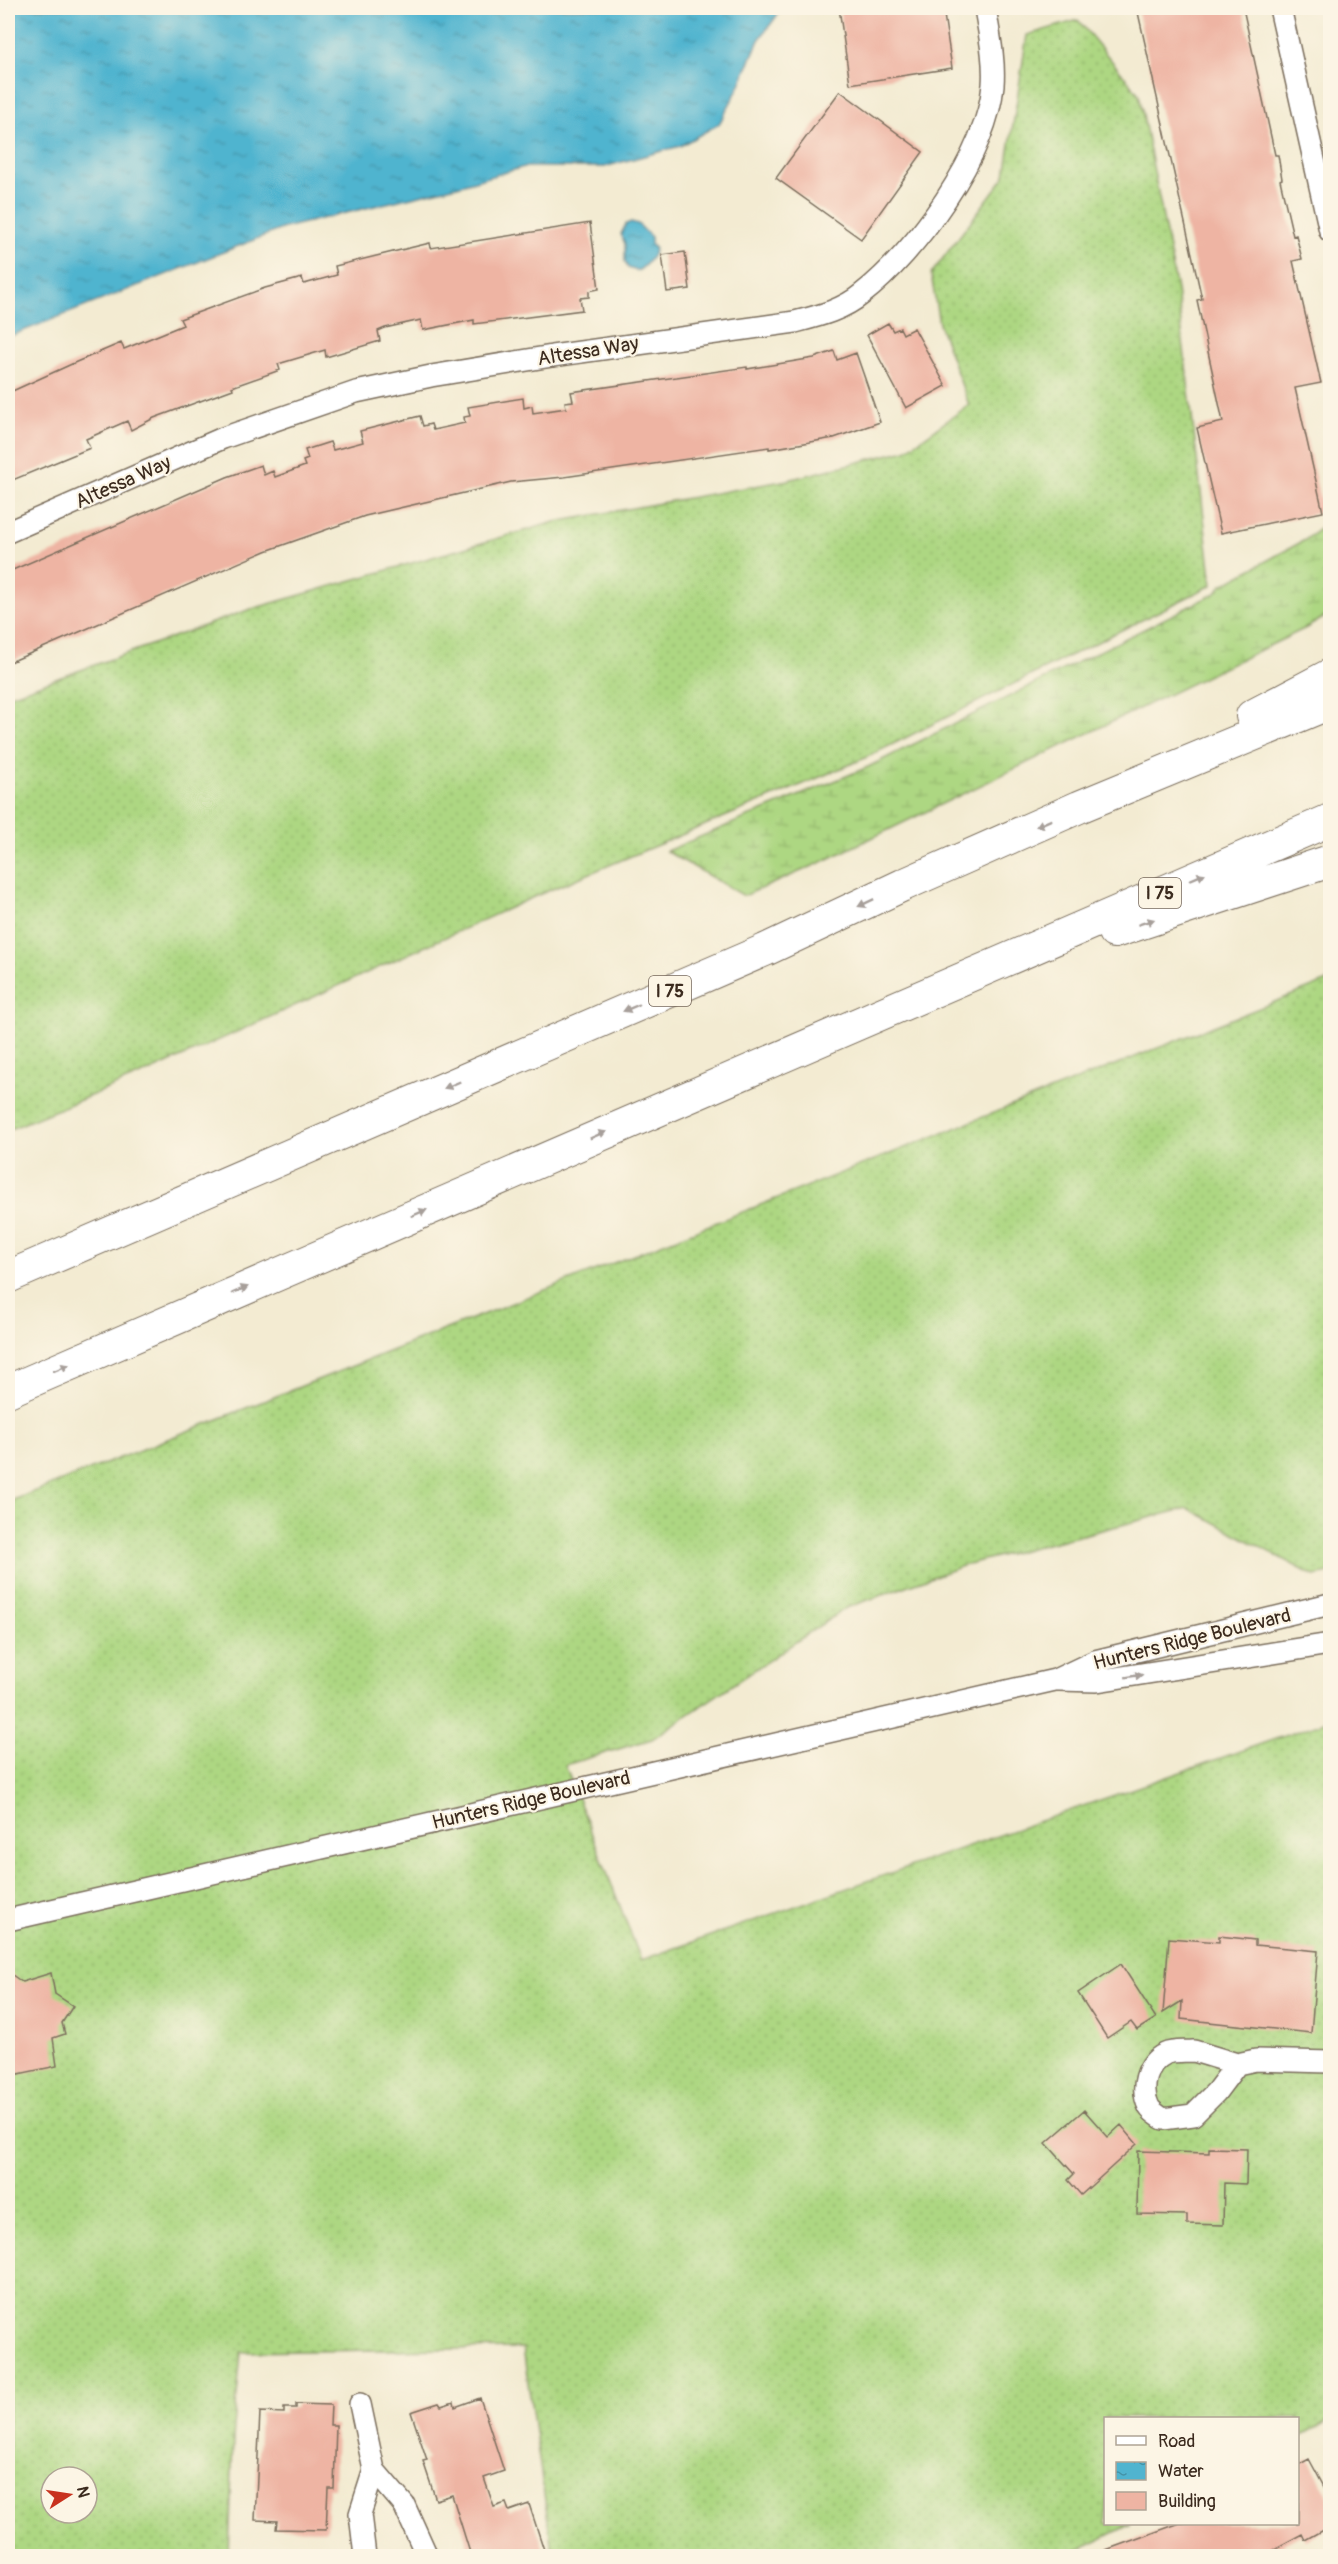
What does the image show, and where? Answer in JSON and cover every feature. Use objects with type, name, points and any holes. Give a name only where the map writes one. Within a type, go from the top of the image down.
[{"type":"highway","points":[[1079,807],[1330,675]]},
{"type":"highway","name":"I 75","points":[[8,1277],[754,955],[1079,807],[1330,703]]},
{"type":"highway","name":"I 75","points":[[8,1391],[1330,820]]},
{"type":"highway","points":[[989,966],[1123,929],[1330,861]]},
{"type":"street","name":"Altessa Way","points":[[8,532],[224,438],[356,392],[431,376],[587,351],[795,322],[829,313],[861,295],[916,239],[942,204],[974,152],[993,86],[992,56],[985,8]]},
{"type":"street","points":[[1280,8],[1330,231]]},
{"type":"street","name":"Hunters Ridge Boulevard","points":[[8,1920],[1055,1680],[1095,1661],[1330,1604]]},
{"type":"street","name":"Hunters Ridge Boulevard","points":[[1055,1680],[1096,1682],[1330,1644]]},
{"type":"street","points":[[1237,2064],[1256,2060],[1330,2062]]},
{"type":"street","points":[[360,2404],[374,2470],[404,2505],[427,2556]]},
{"type":"street","points":[[365,2556],[360,2514],[374,2470]]},
{"type":"green space","points":[[1078,20],[1139,94],[1177,290],[1212,585],[863,759],[538,895],[153,1070],[8,1130],[8,696],[248,610],[555,522],[788,480],[906,450],[969,405],[939,324],[931,274],[1005,176],[1027,35]]},
{"type":"green space","points":[[1330,521],[1330,614],[1306,628],[822,862],[744,896],[666,851],[868,767],[1216,593],[1222,585],[1305,540]]},
{"type":"green space","points":[[1330,980],[1330,1573],[1314,1576],[1188,1508],[968,1564],[846,1608],[652,1739],[565,1765],[641,1960],[1330,1720],[1330,2420],[1299,2436],[1299,2417],[1104,2417],[1104,2525],[1129,2525],[1075,2552],[1026,2556],[553,2556],[523,2348],[241,2352],[233,2439],[229,2556],[8,2556],[8,1502]]},
{"type":"water","points":[[8,8],[779,8],[779,13],[759,40],[738,89],[719,124],[680,146],[604,167],[524,167],[457,186],[284,228],[8,337]]},
{"type":"water","points":[[631,222],[638,224],[651,237],[651,244],[655,249],[648,262],[637,271],[628,268],[625,262],[625,244],[621,234],[626,224]]},
{"type":"building","points":[[839,8],[943,8],[952,68],[850,84]]},
{"type":"building","points":[[1137,8],[1243,8],[1275,155],[1278,155],[1282,179],[1280,180],[1293,236],[1296,235],[1302,259],[1293,261],[1321,383],[1295,388],[1323,512],[1221,533],[1197,428],[1223,422],[1197,300],[1202,299]]},
{"type":"building","points":[[840,91],[923,152],[861,239],[776,178]]},
{"type":"building","points":[[590,223],[599,289],[589,291],[589,297],[580,298],[582,310],[474,324],[474,320],[423,330],[421,320],[385,328],[378,331],[380,341],[326,357],[325,350],[278,364],[280,370],[154,418],[131,430],[127,421],[86,439],[90,448],[8,482],[8,393],[74,363],[121,343],[124,349],[183,325],[180,319],[265,288],[302,278],[304,284],[337,275],[335,266],[430,243],[431,248]]},
{"type":"building","points":[[685,252],[690,289],[667,292],[662,255]]},
{"type":"building","points":[[888,323],[893,331],[900,328],[903,334],[914,328],[946,386],[906,408],[867,335]]},
{"type":"building","points":[[834,351],[837,360],[856,353],[880,422],[834,438],[564,477],[511,482],[365,516],[266,551],[8,663],[8,572],[227,477],[261,465],[264,475],[273,471],[275,477],[305,466],[303,461],[308,459],[305,450],[330,442],[333,450],[363,442],[360,431],[420,416],[423,426],[431,424],[433,430],[465,423],[464,417],[470,416],[468,407],[523,398],[524,408],[532,406],[533,413],[566,408],[565,402],[573,401],[571,392],[747,367],[747,369],[814,358]]},
{"type":"building","points":[[1219,1936],[1255,1940],[1255,1945],[1318,1951],[1311,2033],[1181,2019],[1182,2001],[1163,2013],[1169,1938],[1219,1942]]},
{"type":"building","points":[[1121,1964],[1156,2018],[1137,2030],[1131,2022],[1107,2038],[1078,1993]]},
{"type":"building","points":[[8,1972],[22,1982],[51,1973],[55,1994],[73,2006],[62,2023],[65,2034],[53,2038],[57,2066],[14,2075],[8,2060]]},
{"type":"building","points":[[1084,2110],[1108,2137],[1121,2125],[1137,2144],[1081,2195],[1068,2180],[1074,2174],[1046,2143]]},
{"type":"building","points":[[1209,2148],[1247,2149],[1246,2184],[1224,2183],[1223,2225],[1187,2224],[1187,2215],[1137,2214],[1138,2151],[1209,2153]]},
{"type":"building","points":[[480,2398],[504,2471],[484,2478],[494,2507],[506,2503],[509,2511],[529,2504],[546,2556],[471,2556],[452,2495],[436,2500],[423,2461],[427,2460],[411,2412],[439,2403],[441,2406],[454,2402],[455,2407]]},
{"type":"building","points":[[296,2404],[331,2405],[330,2425],[336,2425],[334,2488],[328,2488],[326,2530],[276,2529],[277,2521],[255,2520],[260,2412],[284,2413],[284,2408],[296,2408]]},
{"type":"building","points":[[1309,2459],[1330,2498],[1330,2526],[1305,2540],[1302,2534],[1274,2549],[1278,2556],[1096,2556],[1095,2554],[1175,2525],[1299,2525],[1299,2464]]}]
